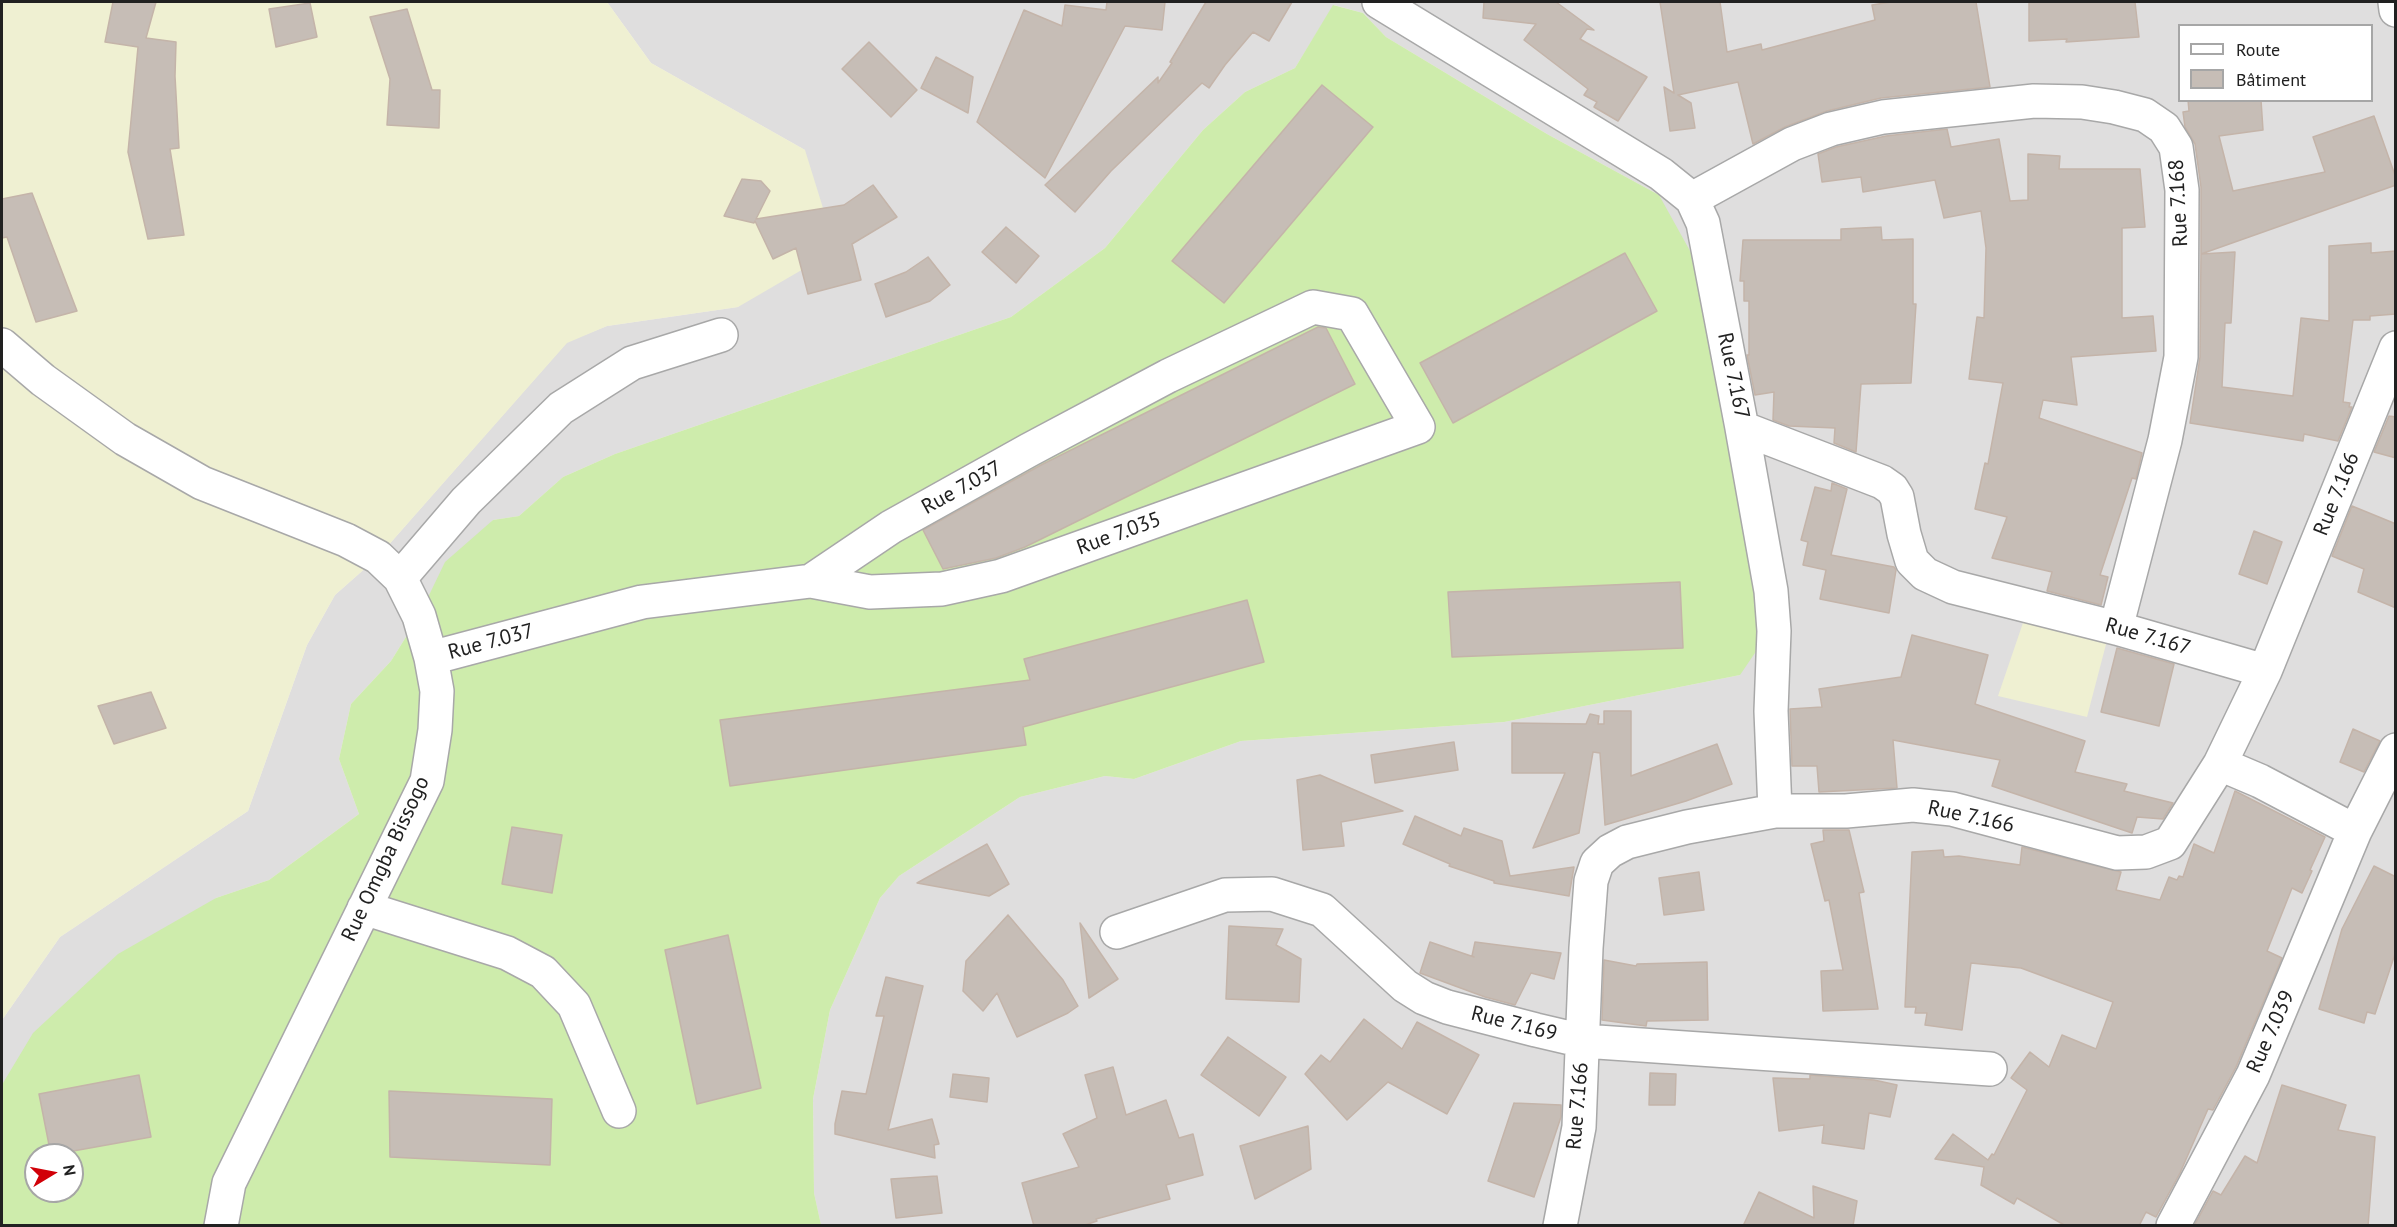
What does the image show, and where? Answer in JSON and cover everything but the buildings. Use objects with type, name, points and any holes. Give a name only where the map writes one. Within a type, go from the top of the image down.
[{"type":"street","name":"Rue 7.167","points":[[1379,2],[1661,174],[1692,199],[1703,223],[1742,428],[1882,482],[1892,489],[1897,497],[1912,561],[1925,574],[1953,587],[2116,628],[2265,671]]},
{"type":"street","points":[[2395,2],[2396,10]]},
{"type":"street","name":"Rue 7.168","points":[[1692,199],[1792,144],[1831,129],[1883,117],[2034,102],[2082,102],[2115,106],[2145,115],[2164,128],[2176,147],[2182,190],[2181,357],[2165,440],[2116,628]]},
{"type":"street","name":"Rue 7.037","points":[[431,658],[642,602],[811,581],[891,527],[1029,450],[1168,376],[1313,307],[1352,314],[1418,427]]},
{"type":"street","points":[[400,578],[466,501],[561,408],[632,363],[721,335]]},
{"type":"street","name":"Rue Omgba Bissogo","points":[[2,345],[43,380],[125,439],[202,483],[346,540],[378,557],[400,578],[419,616],[431,658],[437,691],[435,729],[427,781],[229,1183],[221,1226]]},
{"type":"street","name":"Rue 7.166","points":[[1560,1226],[1580,1128],[1586,948],[1591,881],[1598,863],[1610,851],[1627,842],[1687,827],[1775,811],[1846,811],[1913,805],[1952,809],[2117,853],[2146,852],[2170,843],[2220,764],[2265,671],[2396,348]]},
{"type":"street","name":"Rue 7.035","points":[[811,581],[870,592],[942,589],[1001,576],[1418,427]]},
{"type":"street","points":[[1742,428],[1772,591],[1775,811]]},
{"type":"street","name":"Rue 7.039","points":[[2173,1226],[2253,1075],[2355,831],[2396,750]]},
{"type":"street","points":[[2220,764],[2355,831]]},
{"type":"street","name":"Rue 7.169","points":[[1117,932],[1225,895],[1272,894],[1322,910],[1404,986],[1447,1008],[1583,1041],[1990,1069]]},
{"type":"street","points":[[364,908],[507,953],[543,972],[574,1005],[619,1111]]},
{"type":"shaded area","points":[[607,2],[2395,2],[2395,1225],[821,1225],[814,1193],[813,1099],[830,1010],[880,898],[899,876],[1020,797],[1105,776],[1134,779],[1241,741],[1504,722],[1740,675],[1659,195],[1547,134],[1386,37],[1363,13],[1334,5],[1295,68],[1245,92],[1203,130],[1105,248],[1011,317],[615,454],[563,477],[519,516],[493,520],[419,616],[391,661],[351,704],[339,759],[359,814],[269,880],[216,898],[3,1083],[2,1095],[2,1020],[60,937],[248,811],[307,645],[335,595],[378,557],[567,342],[607,326],[738,307],[805,150],[651,63]]},
{"type":"green space","points":[[2,2],[607,2],[651,63],[805,150],[836,250],[738,307],[607,326],[567,343],[378,557],[335,595],[307,645],[248,811],[60,937],[2,1020]]},
{"type":"green space","points":[[1333,5],[1363,13],[1386,37],[1547,134],[1659,195],[1715,296],[1759,573],[1757,650],[1740,675],[1504,722],[1241,741],[1134,779],[1105,776],[1020,797],[899,876],[880,898],[830,1010],[813,1099],[814,1193],[821,1225],[4,1226],[2,1222],[3,1083],[33,1033],[118,954],[216,898],[269,880],[359,814],[339,759],[351,704],[391,661],[419,616],[445,562],[493,520],[519,516],[563,477],[615,454],[1011,317],[1105,248],[1203,130],[1245,92],[1295,68]]},
{"type":"green space","points":[[2027,611],[2110,629],[2087,717],[1998,696]]}]
